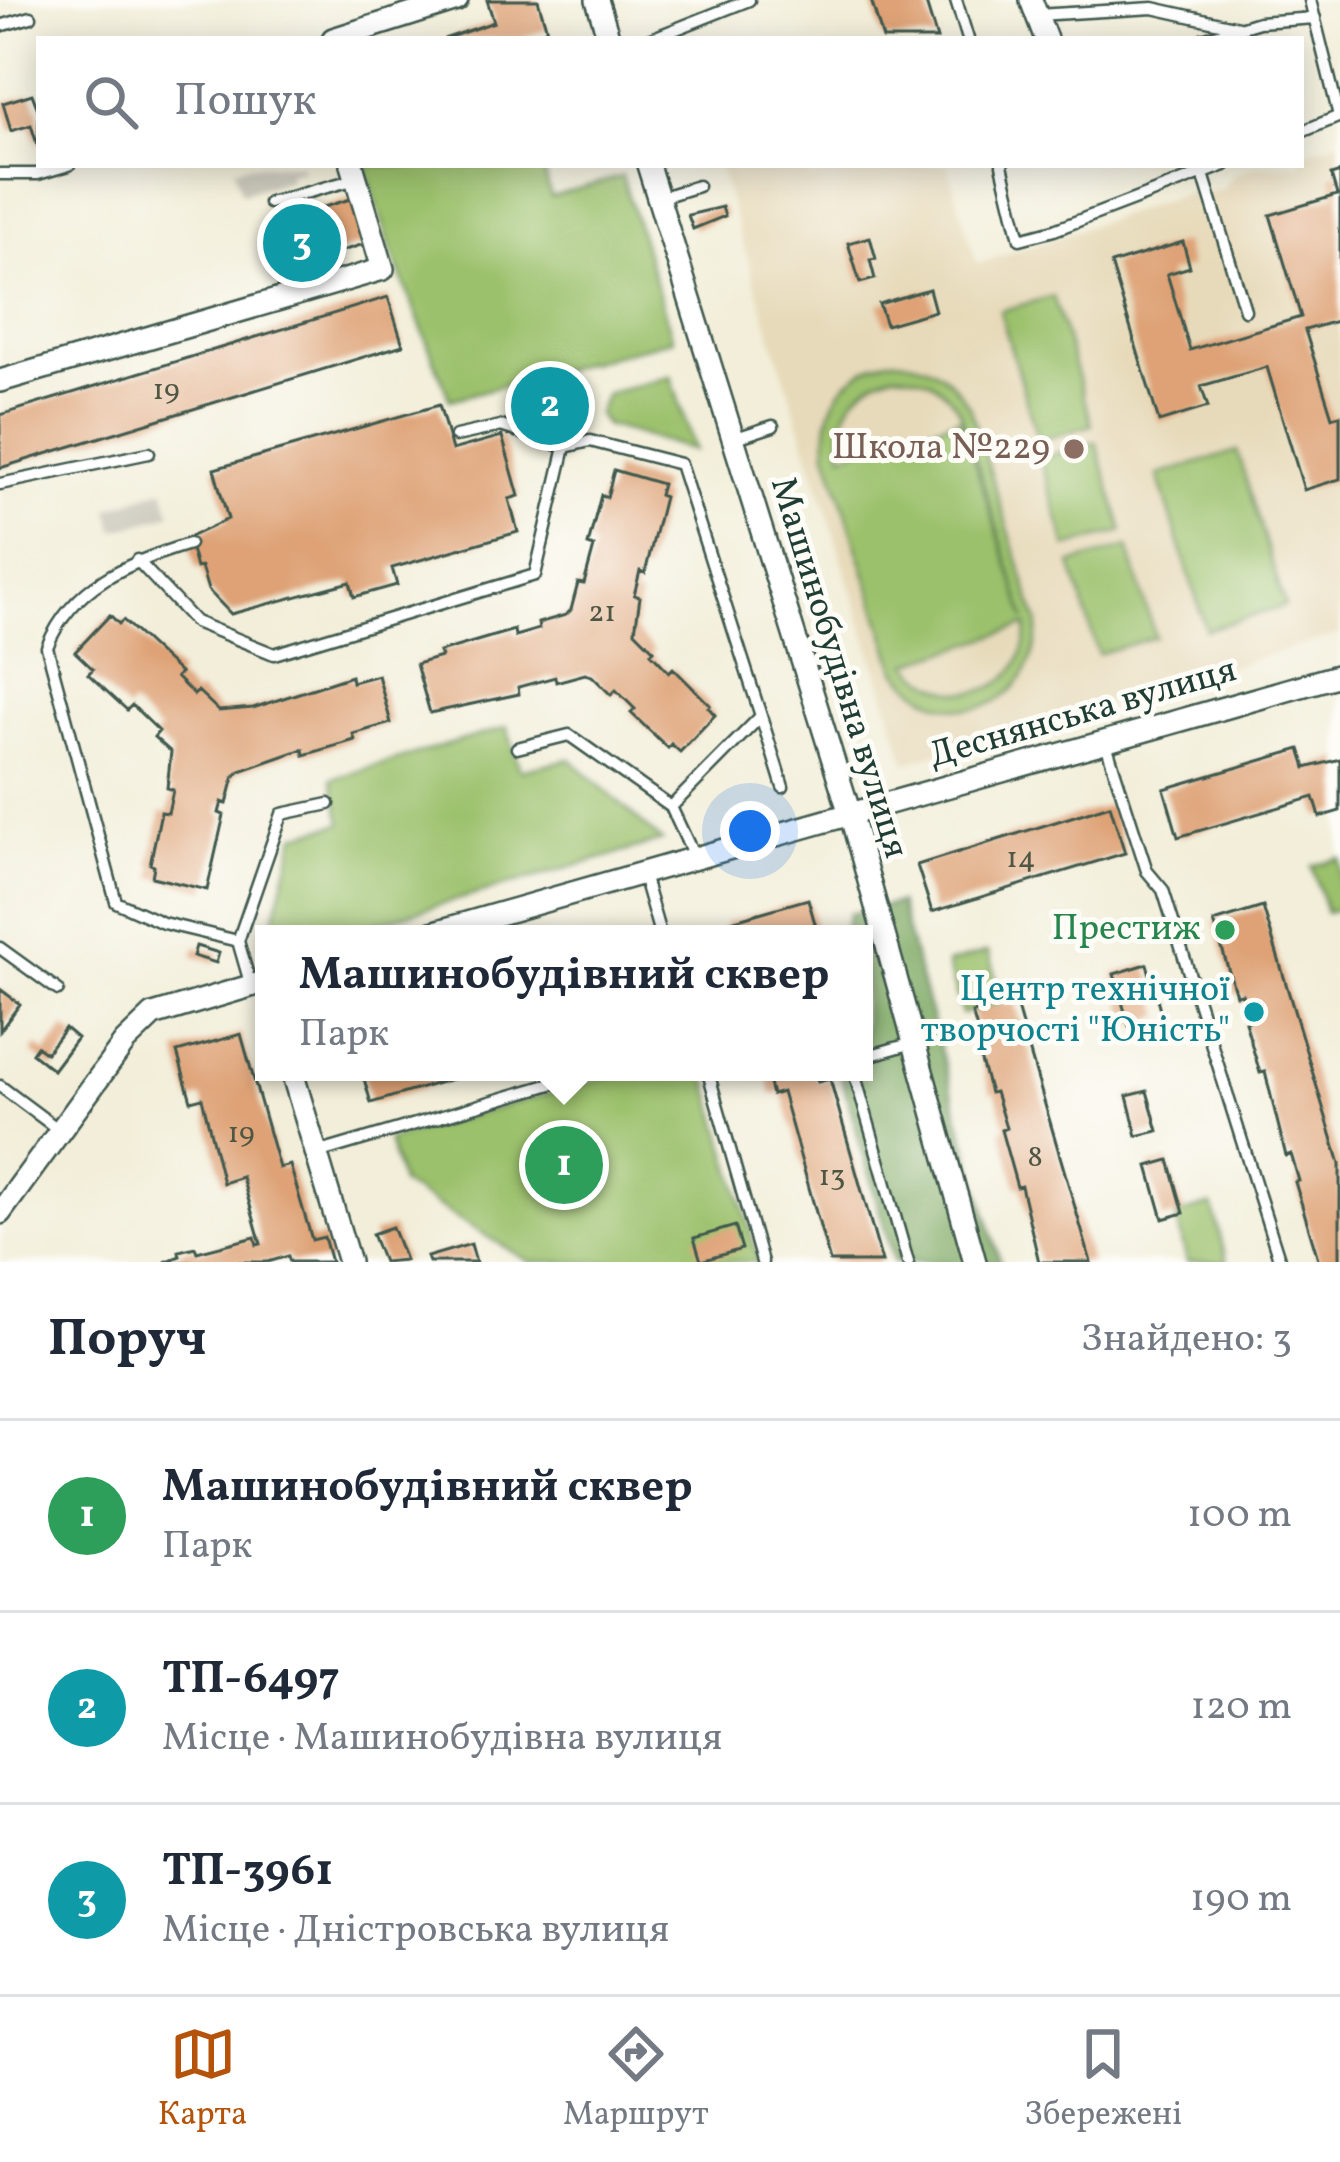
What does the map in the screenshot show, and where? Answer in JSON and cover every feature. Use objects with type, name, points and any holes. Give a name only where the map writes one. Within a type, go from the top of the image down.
[{"type":"street","points":[[343,36],[457,0]]},
{"type":"street","points":[[597,0],[608,36]]},
{"type":"street","points":[[1034,8],[1045,36]]},
{"type":"street","name":"Машинобудівна вулиця","points":[[649,168],[849,814],[975,1262]]},
{"type":"street","points":[[0,381],[383,269],[354,172]]},
{"type":"street","name":"Деснянська вулиця","points":[[459,925],[1340,675]]},
{"type":"street","points":[[0,1213],[125,1042],[153,1015],[255,985]]},
{"type":"street","points":[[295,1081],[349,1262]]},
{"type":"lane","points":[[659,36],[749,0]]},
{"type":"lane","points":[[956,0],[967,36]]},
{"type":"lane","points":[[1304,131],[1339,116],[1310,0]]},
{"type":"lane","points":[[1034,8],[1153,8],[1238,27]]},
{"type":"lane","points":[[0,26],[32,17]]},
{"type":"lane","points":[[1211,36],[1238,27],[1315,18]]},
{"type":"lane","points":[[0,174],[38,174],[59,168]]},
{"type":"lane","points":[[1002,168],[1020,239],[1218,168]]},
{"type":"lane","points":[[269,203],[354,172]]},
{"type":"lane","points":[[1203,174],[1245,310]]},
{"type":"lane","points":[[658,198],[698,186]]},
{"type":"lane","points":[[455,436],[501,426],[565,447],[590,441],[680,464],[783,787]]},
{"type":"lane","points":[[733,439],[773,426]]},
{"type":"lane","points":[[137,560],[195,622],[274,655],[535,575],[565,447]]},
{"type":"lane","points":[[0,484],[149,453]]},
{"type":"lane","points":[[189,544],[137,560],[92,585],[57,622],[47,647],[116,902],[163,922],[238,941]]},
{"type":"lane","points":[[671,807],[760,716]]},
{"type":"lane","points":[[518,748],[569,736],[671,807],[694,856]]},
{"type":"lane","points":[[1106,744],[1148,871],[1163,890],[1280,1262]]},
{"type":"lane","points":[[255,979],[238,941],[282,814],[329,804]]},
{"type":"lane","points":[[642,872],[657,925]]},
{"type":"lane","points":[[0,948],[58,989]]},
{"type":"lane","points":[[873,1054],[913,1043]]},
{"type":"lane","points":[[317,1153],[561,1081]]},
{"type":"lane","points":[[711,1081],[762,1262]]},
{"type":"lane","points":[[857,1081],[908,1262]]},
{"type":"lane","points":[[0,1086],[59,1130]]},
{"type":"shaded area","name":"Школа №229","points":[[1340,141],[1340,634],[906,763],[719,168],[806,168],[809,178],[846,168],[948,168],[977,264],[1190,192],[1194,197],[1222,189],[1233,176],[1250,168],[1304,168],[1304,151]]},
{"type":"shaded area","points":[[234,168],[302,168],[288,174],[289,180],[241,193]]},
{"type":"shaded area","points":[[164,488],[171,514],[115,531],[109,509]]},
{"type":"green space","points":[[366,168],[543,168],[551,197],[622,176],[673,339],[450,400],[392,253]]},
{"type":"green space","points":[[1053,296],[1092,425],[1038,441],[1000,311]]},
{"type":"green space","points":[[889,359],[927,366],[955,386],[970,408],[1038,623],[1022,678],[986,706],[963,709],[940,704],[917,691],[896,669],[827,453],[832,406],[848,382]],"holes":[[[894,373],[934,383],[961,413],[1026,620],[960,418],[843,454],[842,426],[851,403],[868,385]],[[1027,625],[1015,668],[984,690],[946,689],[909,663]]]},
{"type":"green space","points":[[671,376],[694,450],[605,425],[597,414],[606,394]]},
{"type":"green space","points":[[1096,442],[1123,531],[1067,547],[1040,458]]},
{"type":"green space","points":[[1237,451],[1285,606],[1206,630],[1158,475]]},
{"type":"green space","points":[[1128,547],[1155,637],[1098,654],[1071,564]]},
{"type":"green space","points":[[507,727],[520,770],[570,759],[662,841],[369,925],[272,925],[296,835],[342,823],[332,779]]},
{"type":"green space","points":[[1340,858],[1340,909],[1326,913],[1312,866]]},
{"type":"green space","points":[[899,903],[1000,1262],[894,1262],[843,1081],[873,1081],[873,925],[846,925],[849,914]]},
{"type":"green space","points":[[988,952],[1003,1002],[962,1014],[947,964]]},
{"type":"green space","points":[[591,1081],[708,1081],[759,1262],[530,1262],[401,1184],[388,1140]]},
{"type":"green space","points":[[1212,1205],[1227,1262],[1187,1262],[1176,1215]]},
{"type":"building","points":[[487,0],[538,0],[547,30],[527,36],[453,36],[494,22]]},
{"type":"building","points":[[871,0],[925,0],[936,36],[882,36]]},
{"type":"building","points":[[32,94],[36,141],[31,125],[11,131],[3,103]]},
{"type":"building","points":[[1340,172],[1340,320],[1305,330],[1332,417],[1340,415],[1340,479],[1304,490],[1267,367],[1201,386],[1208,407],[1159,422],[1111,264],[1183,242],[1190,267],[1167,274],[1190,350],[1301,317],[1270,215],[1337,195],[1331,175]]},
{"type":"building","points":[[357,197],[371,242],[296,265],[285,228],[307,222],[304,213]]},
{"type":"building","points":[[722,207],[725,216],[693,229],[688,215]]},
{"type":"building","points":[[870,237],[875,279],[860,283],[848,243]]},
{"type":"building","points":[[929,289],[935,311],[886,325],[879,304]]},
{"type":"building","points":[[388,297],[403,345],[0,468],[0,415]]},
{"type":"building","points":[[567,389],[574,422],[544,432],[530,401]]},
{"type":"building","points":[[439,405],[452,450],[502,436],[519,496],[509,499],[518,532],[392,568],[397,585],[354,597],[350,582],[231,614],[208,590],[188,538],[228,519],[214,469]]},
{"type":"building","points":[[614,470],[662,484],[659,495],[664,497],[645,573],[640,571],[634,595],[640,597],[635,631],[669,672],[673,668],[715,715],[680,752],[671,744],[668,748],[631,713],[635,709],[616,690],[611,695],[585,674],[556,682],[555,677],[518,687],[519,694],[430,713],[416,664],[441,657],[439,652],[514,630],[515,636],[539,629],[538,623],[571,610],[594,547],[588,545],[601,495],[607,497]]},
{"type":"building","points":[[110,615],[119,624],[123,620],[180,673],[176,677],[194,695],[198,691],[219,711],[253,708],[351,676],[352,682],[378,675],[391,723],[353,734],[355,740],[304,755],[303,749],[240,771],[227,804],[222,802],[219,813],[224,815],[207,890],[152,877],[154,866],[150,864],[161,812],[168,813],[173,790],[167,788],[171,752],[154,737],[159,731],[132,705],[127,710],[88,674],[93,669],[75,652]]},
{"type":"building","points":[[1300,749],[1306,768],[1340,759],[1340,811],[1320,817],[1314,797],[1178,837],[1164,789]]},
{"type":"building","points":[[1110,805],[1125,853],[932,912],[917,865]]},
{"type":"building","points":[[808,899],[815,925],[725,925]]},
{"type":"building","points":[[1263,907],[1340,1164],[1340,1262],[1319,1262],[1291,1154],[1286,1156],[1265,1072],[1260,1073],[1245,1022],[1250,1020],[1242,994],[1236,995],[1214,922]]},
{"type":"building","points":[[196,946],[219,953],[216,963],[193,956]]},
{"type":"building","points":[[1147,964],[1162,1016],[1129,1026],[1114,974]]},
{"type":"building","points":[[0,989],[20,1004],[0,1031]]},
{"type":"building","points":[[1015,1001],[1091,1262],[1039,1262],[1021,1186],[1017,1187],[1001,1130],[1006,1128],[973,1034],[978,1032],[972,1013]]},
{"type":"building","points":[[65,1028],[77,1038],[53,1070],[32,1053],[37,1046],[46,1053]]},
{"type":"building","points":[[241,1034],[279,1168],[290,1165],[312,1240],[324,1237],[331,1262],[290,1262],[288,1256],[268,1262],[165,1262],[195,1247],[197,1252],[255,1237],[257,1245],[261,1244],[242,1177],[223,1183],[202,1098],[191,1101],[177,1052]]},
{"type":"building","points":[[365,1081],[446,1081],[371,1103]]},
{"type":"building","points":[[768,1081],[831,1081],[882,1262],[830,1262],[782,1092],[772,1095]]},
{"type":"building","points":[[1147,1091],[1158,1131],[1137,1136],[1127,1096]]},
{"type":"building","points":[[1169,1160],[1184,1213],[1163,1219],[1148,1166]]},
{"type":"building","points":[[735,1226],[742,1249],[701,1261],[694,1238]]},
{"type":"building","points":[[392,1227],[405,1260],[383,1262],[372,1234]]},
{"type":"building","points":[[471,1244],[476,1262],[429,1262],[427,1257]]},
{"type":"place","name":"ТП-3961","points":[[302,243]]},
{"type":"place","name":"ТП-6497","points":[[550,406]]},
{"type":"place","name":"Школа №229","points":[[1074,449]]},
{"type":"place","name":"Престиж","points":[[1225,930]]},
{"type":"place","name":"Центр технічної творчості \"Юність\"","points":[[1254,1012]]},
{"type":"place","name":"Машинобудівний сквер","points":[[564,1165]]}]
